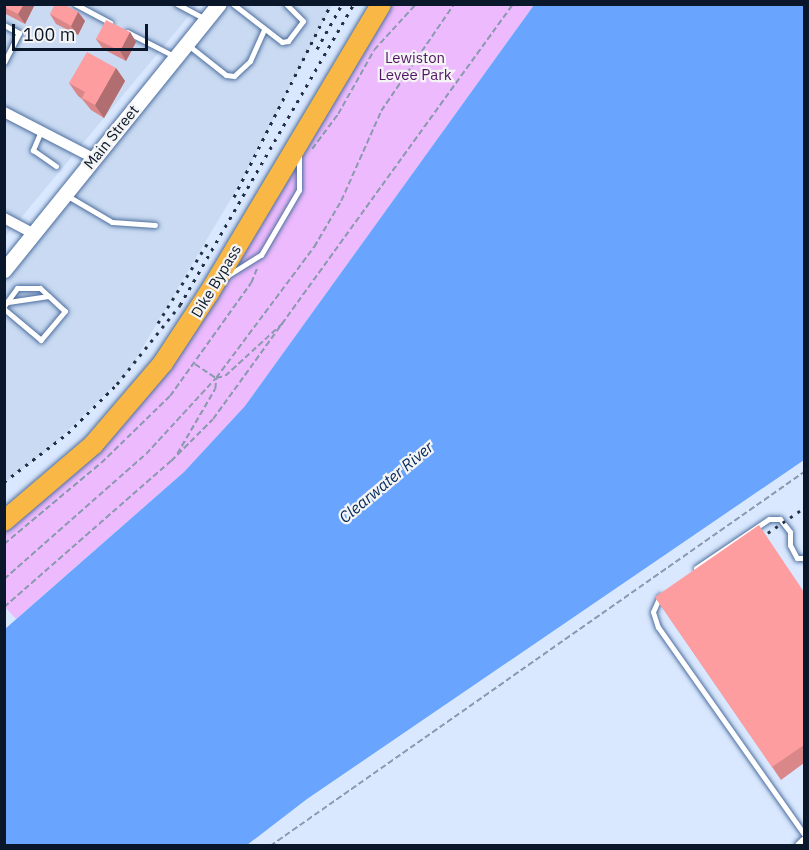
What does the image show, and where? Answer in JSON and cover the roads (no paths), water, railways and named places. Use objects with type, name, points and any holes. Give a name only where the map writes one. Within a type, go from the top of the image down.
[{"type":"highway","name":"Dike Bypass","points":[[4,521],[72,466],[112,425],[163,363],[209,293],[381,4]]},
{"type":"main road","name":"Main Street","points":[[4,270],[219,4]]},
{"type":"street","points":[[6,115],[93,158]]},
{"type":"street","points":[[4,218],[34,234]]},
{"type":"street","points":[[800,846],[804,842]]},
{"type":"lane","points":[[75,4],[176,57]]},
{"type":"lane","points":[[177,4],[206,20]]},
{"type":"lane","points":[[233,4],[274,39],[288,41],[303,21],[286,4]]},
{"type":"lane","points":[[4,26],[19,33],[4,62]]},
{"type":"lane","points":[[187,44],[226,75],[234,76],[242,73],[250,61],[264,30]]},
{"type":"lane","points":[[41,131],[33,150],[56,166]]},
{"type":"lane","points":[[209,293],[227,275],[258,258],[301,186],[301,138]]},
{"type":"lane","points":[[65,194],[86,210],[112,222],[155,225]]},
{"type":"lane","points":[[17,288],[40,288],[65,311],[41,340],[6,306],[17,288]]},
{"type":"lane","points":[[6,306],[50,296]]},
{"type":"lane","points":[[687,574],[770,519],[780,519],[790,532],[790,545],[797,558],[804,558]]},
{"type":"lane","points":[[670,587],[661,594],[653,612],[658,627],[804,834]]},
{"type":"water","name":"Clearwater River","points":[[534,5],[804,5],[804,460],[307,799],[247,845],[5,845],[5,629],[184,472],[245,406]]},
{"type":"railway","points":[[234,197],[331,4]]},
{"type":"railway","points":[[317,49],[342,4]]},
{"type":"railway","points":[[4,482],[68,433],[117,384],[180,305],[354,4]]},
{"type":"railway","points":[[158,323],[210,239]]},
{"type":"railway","points":[[753,543],[804,508]]},
{"type":"park label","name":"Lewiston Levee Park","points":[[415,66]]}]
